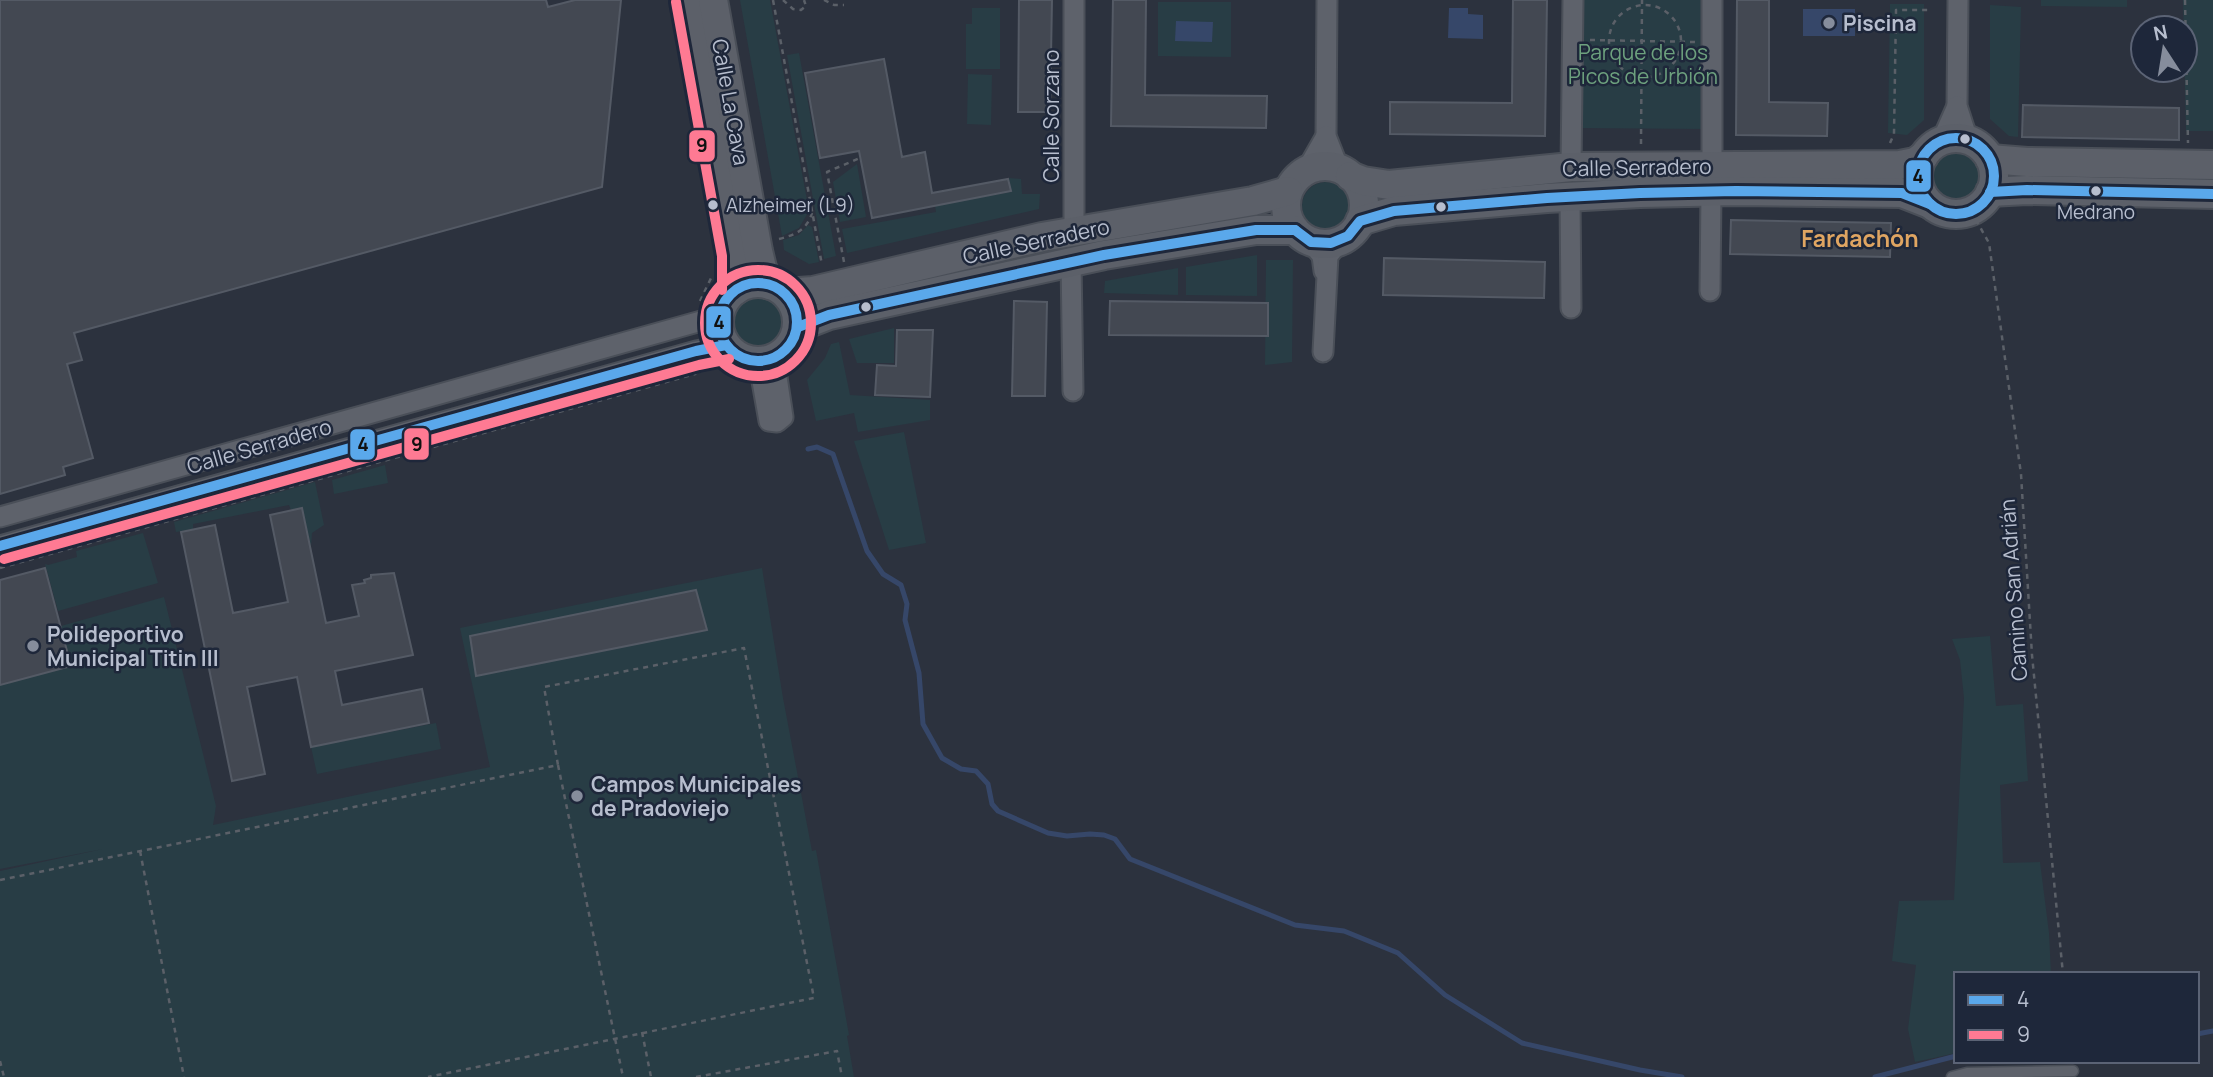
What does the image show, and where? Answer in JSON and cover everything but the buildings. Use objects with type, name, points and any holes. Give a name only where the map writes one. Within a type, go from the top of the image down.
[{"type":"main road","name":"Calle La Cava","points":[[690,0],[736,255],[736,290]]},
{"type":"main road","name":"Calle La Cava","points":[[713,0],[758,251],[762,268],[778,289]]},
{"type":"main road","points":[[1980,202],[1994,175],[1990,159],[1982,149],[1945,146],[1918,175],[1919,186],[1930,204],[1949,214],[1980,202],[2026,190],[2213,194]]},
{"type":"main road","name":"Calle Serradero","points":[[1360,221],[1394,211],[1570,197],[1711,178],[1908,164],[1945,146]]},
{"type":"main road","points":[[1990,159],[2027,162],[2200,164]]},
{"type":"main road","name":"Calle Serradero","points":[[1345,172],[1363,181],[1390,185],[1571,167],[1641,166],[1711,178],[1902,193],[1930,204]]},
{"type":"main road","points":[[1317,167],[1345,172],[1358,185],[1363,197],[1360,221],[1348,236],[1340,241],[1321,244],[1303,236],[1286,212],[1297,181],[1317,167]]},
{"type":"main road","name":"Calle Serradero","points":[[778,289],[823,289],[1073,232],[1254,201],[1297,181]]},
{"type":"main road","name":"Calle Serradero","points":[[798,327],[829,315],[1071,261],[1256,230],[1303,236]]},
{"type":"main road","points":[[753,283],[778,289],[795,309],[798,327],[794,339],[788,349],[766,359],[738,356],[726,345],[720,332],[719,316],[725,302],[736,290],[753,283]]},
{"type":"street","name":"Calle Sorzano","points":[[1073,232],[1074,0]]},
{"type":"street","points":[[1327,0],[1326,136],[1345,172]]},
{"type":"street","points":[[1571,167],[1573,0]]},
{"type":"street","points":[[1710,291],[1712,0]]},
{"type":"street","points":[[1945,146],[1957,106],[1958,0]]},
{"type":"street","points":[[1297,181],[1326,136]]},
{"type":"street","points":[[1570,197],[1570,308]]},
{"type":"street","points":[[1303,236],[1322,256],[1326,282]]},
{"type":"street","points":[[1322,352],[1328,256],[1340,241]]},
{"type":"street","points":[[1071,261],[1073,391]]},
{"type":"street","name":"Calle Serradero","points":[[0,517],[719,316]]},
{"type":"street","name":"Calle Serradero","points":[[0,546],[696,351],[726,345]]},
{"type":"lane","points":[[1952,1077],[1967,1073],[1996,1075],[2073,1071]]},
{"type":"path","points":[[773,0],[821,258],[823,289]]},
{"type":"path","points":[[783,0],[797,10],[804,9],[806,1]]},
{"type":"path","points":[[824,0],[834,5],[844,5]]},
{"type":"path","points":[[2185,0],[2200,164]]},
{"type":"path","points":[[1641,166],[1642,2]]},
{"type":"path","points":[[1642,2],[1665,10],[1680,28],[1682,42],[1675,62],[1667,71],[1656,76],[1642,77],[1622,69],[1609,48],[1613,24],[1620,14],[1642,2]]},
{"type":"path","points":[[1882,166],[1894,134],[1896,10],[1928,10]]},
{"type":"path","points":[[1573,40],[1712,43]]},
{"type":"path","points":[[844,264],[827,172],[860,158]]},
{"type":"path","name":"Camino San Adrián","points":[[1980,202],[1989,243],[2021,474],[2034,668],[2063,972]]},
{"type":"path","points":[[0,568],[682,378],[695,374],[700,366]]},
{"type":"path","points":[[428,1077],[615,1038],[642,1032],[814,998],[744,648],[544,687],[558,765],[615,1038],[623,1077]]},
{"type":"path","points":[[0,880],[558,765]]},
{"type":"path","points":[[140,851],[184,1077]]},
{"type":"path","points":[[642,1032],[652,1077]]},
{"type":"path","points":[[696,1077],[837,1051],[842,1077]]},
{"type":"path","points":[[0,1061],[4,1077]]},
{"type":"green space","points":[[740,0],[770,0],[809,211],[799,228],[782,236]]},
{"type":"green space","name":"Parque de los Picos de Urbión","points":[[1580,0],[1707,0],[1706,129],[1578,128]]},
{"type":"green space","points":[[2041,0],[2127,0],[2127,7],[2041,6]]},
{"type":"green space","points":[[2183,0],[2213,0],[2213,131],[2186,131],[2185,84],[2199,84],[2199,14],[2183,14]]},
{"type":"green space","points":[[1158,2],[1231,2],[1231,57],[1158,56]]},
{"type":"green space","points":[[1890,4],[1924,4],[1924,120],[1907,135],[1888,133]]},
{"type":"green space","points":[[1990,5],[2021,7],[2018,137],[2009,136],[1990,119]]},
{"type":"green space","points":[[972,8],[1000,8],[1000,69],[966,69],[966,24],[972,24]]},
{"type":"green space","points":[[799,53],[836,256],[824,259],[787,55]]},
{"type":"green space","points":[[968,74],[992,75],[991,125],[967,124]]},
{"type":"green space","points":[[1956,153],[1973,160],[1980,177],[1973,194],[1956,201],[1939,194],[1932,177],[1939,160]]},
{"type":"green space","points":[[857,164],[866,217],[840,222],[833,182]]},
{"type":"green space","points":[[1009,178],[1021,179],[1022,194],[1040,194],[1039,209],[847,253],[842,229],[936,212],[935,205],[1011,192]]},
{"type":"green space","points":[[1326,182],[1343,189],[1350,206],[1343,223],[1326,230],[1309,223],[1302,206],[1309,189]]},
{"type":"green space","points":[[808,225],[812,227],[819,262],[809,264],[784,250],[783,240],[799,235]]},
{"type":"green space","points":[[1257,255],[1257,296],[1186,295],[1186,267]]},
{"type":"green space","points":[[1266,260],[1293,260],[1292,362],[1265,365]]},
{"type":"green space","points":[[1178,268],[1178,295],[1104,293],[1105,281]]},
{"type":"green space","points":[[758,296],[777,304],[785,323],[777,342],[758,350],[739,342],[731,323],[739,304]]},
{"type":"green space","points":[[894,328],[894,363],[857,363],[849,339]]},
{"type":"green space","points":[[839,342],[850,395],[930,400],[930,420],[858,432],[854,413],[816,421],[807,380],[825,358],[831,344]]},
{"type":"green space","points":[[904,432],[926,543],[889,550],[854,441]]},
{"type":"green space","points":[[385,465],[388,483],[334,494],[332,480]]},
{"type":"green space","points":[[315,482],[324,525],[312,533],[311,547],[302,508],[291,510],[289,505],[193,524],[193,529],[176,532],[174,522]]},
{"type":"green space","points":[[143,533],[158,583],[58,611],[45,564],[77,557],[76,551]]},
{"type":"green space","name":"Campos Municipales de Pradoviejo","points":[[762,568],[812,851],[816,850],[854,1077],[0,1077],[0,871],[103,849],[0,869],[0,685],[71,666],[61,626],[164,597],[216,806],[213,825],[490,767],[460,628]]},
{"type":"green space","points":[[1990,636],[1996,706],[2023,704],[2028,781],[2000,785],[2003,863],[2040,862],[2051,972],[1954,972],[1954,1053],[1915,1062],[1908,1029],[1916,965],[1892,961],[1899,901],[1954,900],[1964,698],[1960,660],[1952,639]]},
{"type":"green space","points":[[436,723],[441,749],[317,774],[311,747]]},
{"type":"water","points":[[1449,8],[1468,8],[1468,14],[1483,15],[1483,39],[1448,38]]},
{"type":"water","name":"Piscina","points":[[1803,9],[1855,9],[1855,36],[1803,36]]},
{"type":"water","points":[[1176,21],[1213,22],[1212,42],[1175,41]]},
{"type":"waterway","points":[[808,449],[817,447],[833,454],[867,551],[883,574],[901,585],[907,604],[905,620],[919,673],[923,724],[942,758],[961,769],[976,771],[988,784],[992,804],[998,811],[1048,833],[1067,836],[1104,835],[1115,839],[1130,859],[1295,925],[1344,931],[1398,953],[1445,995],[1522,1043],[1682,1077]]},
{"type":"waterway","points":[[2199,1034],[2213,1031]]},
{"type":"waterway","points":[[1875,1077],[1954,1057]]},
{"type":"transit line","name":"9","points":[[676,2],[722,256],[722,290]]},
{"type":"transit line","name":"4","points":[[1956,138],[1970,141],[1983,149],[1991,162],[1994,176],[1991,190],[1983,203],[1970,211],[1956,214],[1942,211],[1929,203],[1921,190],[1918,176],[1921,162],[1929,149],[1942,141],[1956,138]]},
{"type":"transit line","name":"4","points":[[1990,192],[2027,190],[2213,194]]},
{"type":"transit line","name":"4","points":[[1295,230],[1311,242],[1331,243],[1348,236],[1360,221],[1394,211],[1640,193],[1902,193],[1930,204]]},
{"type":"transit line","name":"4","points":[[798,327],[829,315],[1104,255],[1256,230],[1295,230]]},
{"type":"transit line","name":"9","points":[[758,270],[778,274],[796,285],[807,303],[811,323],[807,343],[796,361],[778,372],[758,376],[738,372],[720,361],[709,343],[705,323],[709,303],[720,285],[738,274],[758,270]]},
{"type":"transit line","name":"4","points":[[750,283],[766,283],[780,289],[791,300],[797,314],[797,322],[797,330],[791,344],[780,355],[766,361],[750,361],[736,355],[725,344],[719,330],[719,314],[725,300],[736,289],[750,283]]},
{"type":"transit line","name":"4","points":[[0,546],[696,351],[726,345]]},
{"type":"transit line","name":"9","points":[[4,559],[699,365],[729,359]]},
{"type":"place","name":"Piscina","points":[[1829,23]]},
{"type":"place","name":"Medrano","points":[[2096,191]]},
{"type":"place","name":"Alzheimer (L9)","points":[[713,205]]},
{"type":"place","name":"Polideportivo Municipal Titin III","points":[[33,646]]},
{"type":"place","name":"Campos Municipales de Pradoviejo","points":[[577,796]]},
{"type":"district","name":"Fardachón","points":[[1860,238]]}]
